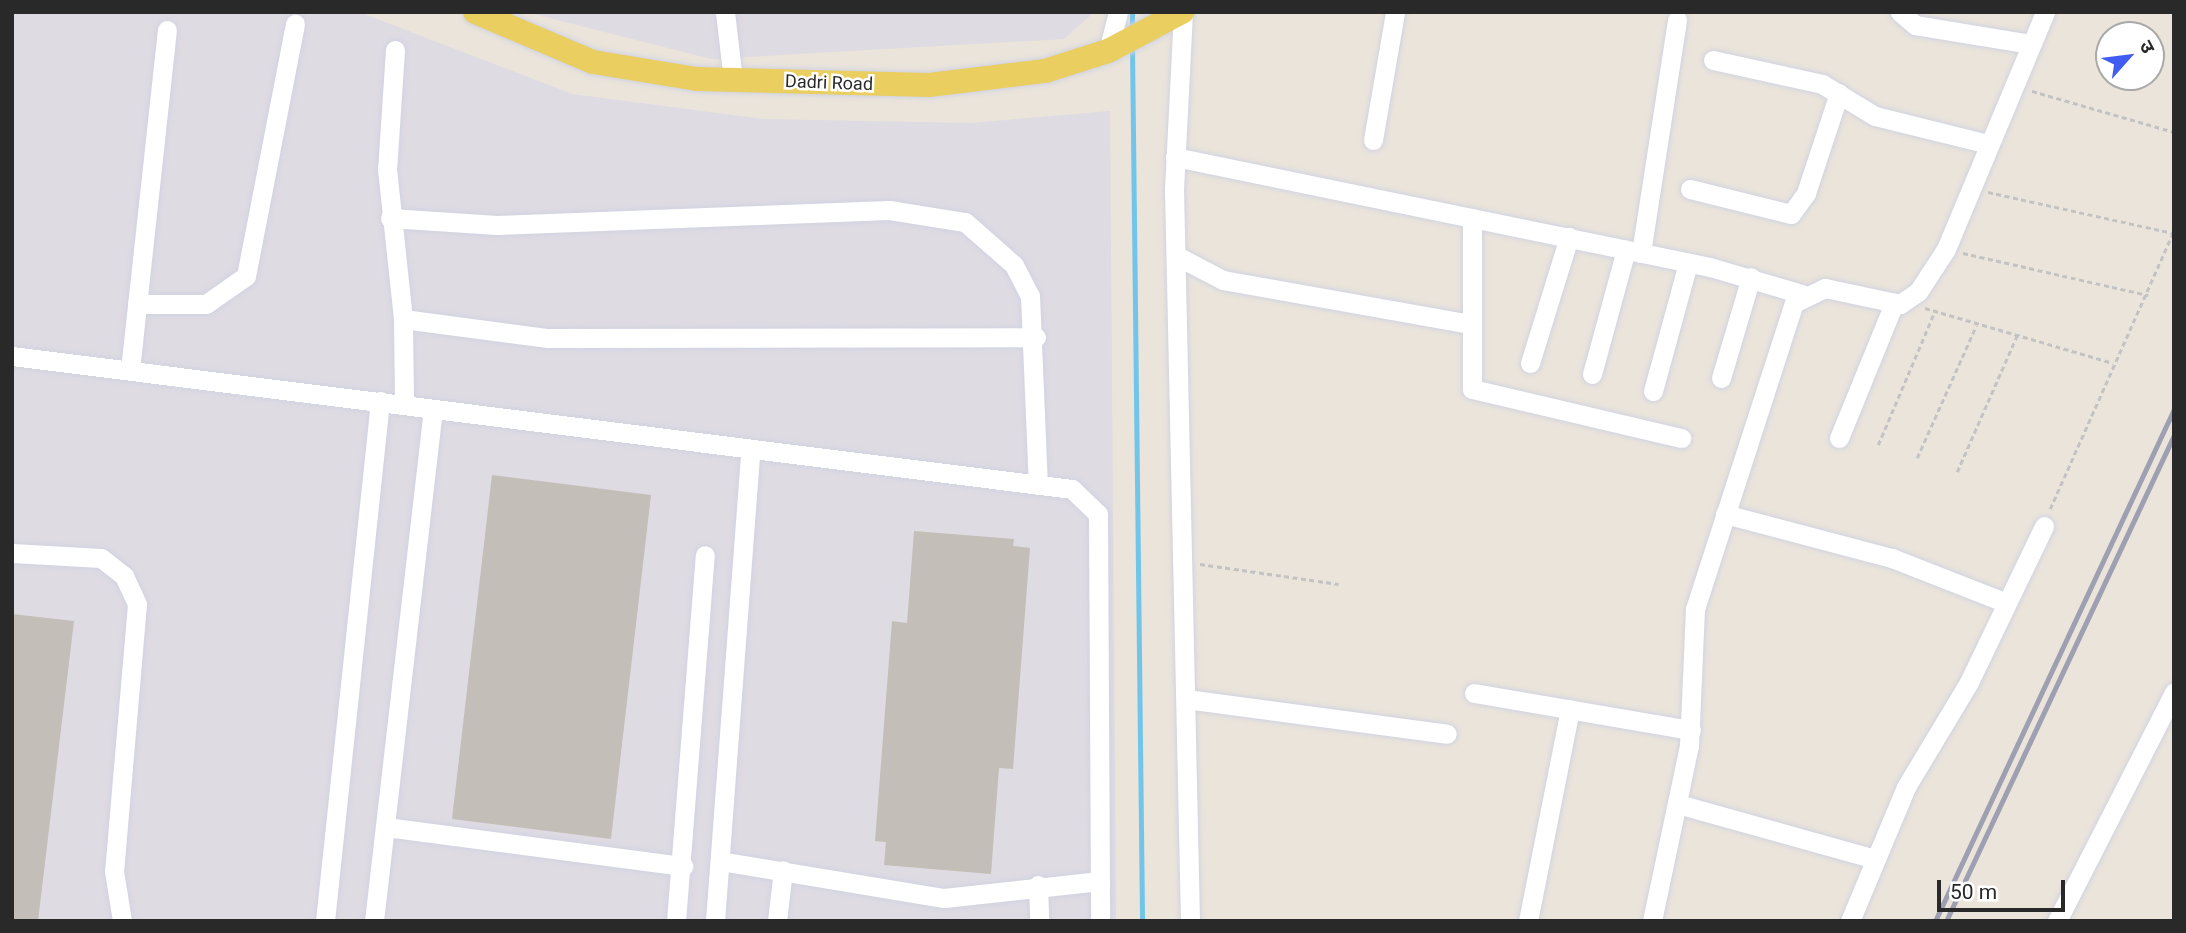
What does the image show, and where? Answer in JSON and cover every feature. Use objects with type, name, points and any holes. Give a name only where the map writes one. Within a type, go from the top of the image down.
[{"type":"main road","name":"Dadri Road","points":[[475,12],[593,62],[733,80],[929,85],[1045,71],[1118,46],[1180,14]]},
{"type":"street","points":[[725,12],[733,80]]},
{"type":"street","points":[[1118,12],[1118,46]]},
{"type":"street","points":[[1373,140],[1395,12]]},
{"type":"street","points":[[1900,12],[1915,25],[2031,44]]},
{"type":"street","points":[[1839,438],[1902,302],[1946,249],[2045,12]]},
{"type":"street","points":[[1180,14],[1175,157],[1190,921]]},
{"type":"street","points":[[1592,374],[1633,251],[1677,20]]},
{"type":"street","points":[[137,304],[206,304],[246,276],[295,24]]},
{"type":"street","points":[[130,370],[167,30]]},
{"type":"street","points":[[395,50],[387,127],[390,218],[403,319],[404,405]]},
{"type":"street","points":[[1713,60],[1839,93],[1875,116],[1988,144]]},
{"type":"street","points":[[1690,189],[1791,214],[1806,193],[1839,93]]},
{"type":"street","points":[[1175,157],[1688,263],[1751,277],[1802,294],[1825,288],[1902,302]]},
{"type":"street","points":[[390,218],[497,225],[825,211],[932,214],[965,222],[1014,265],[1030,296],[1036,337],[1038,485]]},
{"type":"street","points":[[1472,218],[1469,382],[1477,394],[1681,438]]},
{"type":"street","points":[[1530,363],[1569,237]]},
{"type":"street","points":[[1177,256],[1223,280],[1470,324]]},
{"type":"street","points":[[1653,391],[1688,263]]},
{"type":"street","points":[[1721,377],[1751,277]]},
{"type":"street","points":[[1652,921],[1691,730],[1695,610],[1802,294]]},
{"type":"street","points":[[403,319],[548,338],[1036,337]]},
{"type":"street","points":[[12,356],[380,401],[750,452],[1073,489],[1098,514],[1100,921]]},
{"type":"street","points":[[325,921],[380,401]]},
{"type":"street","points":[[374,921],[433,409]]},
{"type":"street","points":[[715,921],[750,452]]},
{"type":"street","points":[[1726,514],[1892,558],[2007,603]]},
{"type":"street","points":[[1850,921],[1875,859],[1932,736],[1969,682],[2044,526]]},
{"type":"street","points":[[12,554],[101,558],[124,576],[137,604],[114,871],[122,921]]},
{"type":"street","points":[[676,921],[683,866],[705,555]]},
{"type":"street","points":[[2057,921],[2174,692]]},
{"type":"street","points":[[1474,693],[1691,730]]},
{"type":"street","points":[[1186,699],[1447,734]]},
{"type":"street","points":[[1528,921],[1570,709]]},
{"type":"street","points":[[1678,804],[1875,859]]},
{"type":"street","points":[[386,827],[683,866]]},
{"type":"street","points":[[720,861],[943,898],[1038,885],[1100,881]]},
{"type":"street","points":[[777,921],[783,870]]},
{"type":"street","points":[[1038,885],[1039,921]]},
{"type":"path","points":[[2012,86],[2174,132]]},
{"type":"path","points":[[1971,188],[2173,232],[2148,295],[2114,363],[2044,526]]},
{"type":"path","points":[[1946,249],[2148,295]]},
{"type":"path","points":[[1902,302],[1976,326],[2114,363]]},
{"type":"path","points":[[1878,445],[1935,312]]},
{"type":"path","points":[[1917,458],[1976,326]]},
{"type":"path","points":[[1957,472],[2017,335]]},
{"type":"path","points":[[1183,562],[1339,584]]},
{"type":"shaded area","points":[[12,12],[359,12],[572,94],[763,119],[971,123],[1110,111],[1116,921],[12,921]]},
{"type":"shaded area","points":[[526,12],[1094,12],[1064,39],[711,59]]},
{"type":"building","points":[[492,475],[651,495],[611,839],[452,819]]},
{"type":"building","points":[[914,531],[1014,539],[1013,546],[1030,548],[1013,769],[999,768],[991,874],[884,865],[886,842],[875,841],[892,621],[907,623]]},
{"type":"building","points":[[12,614],[74,621],[38,921],[12,921]]},
{"type":"waterway","points":[[1132,12],[1132,30]]},
{"type":"waterway","points":[[1132,47],[1142,921]]},
{"type":"railway","points":[[1935,921],[2174,409]]},
{"type":"railway","points":[[1946,921],[2174,435]]}]
